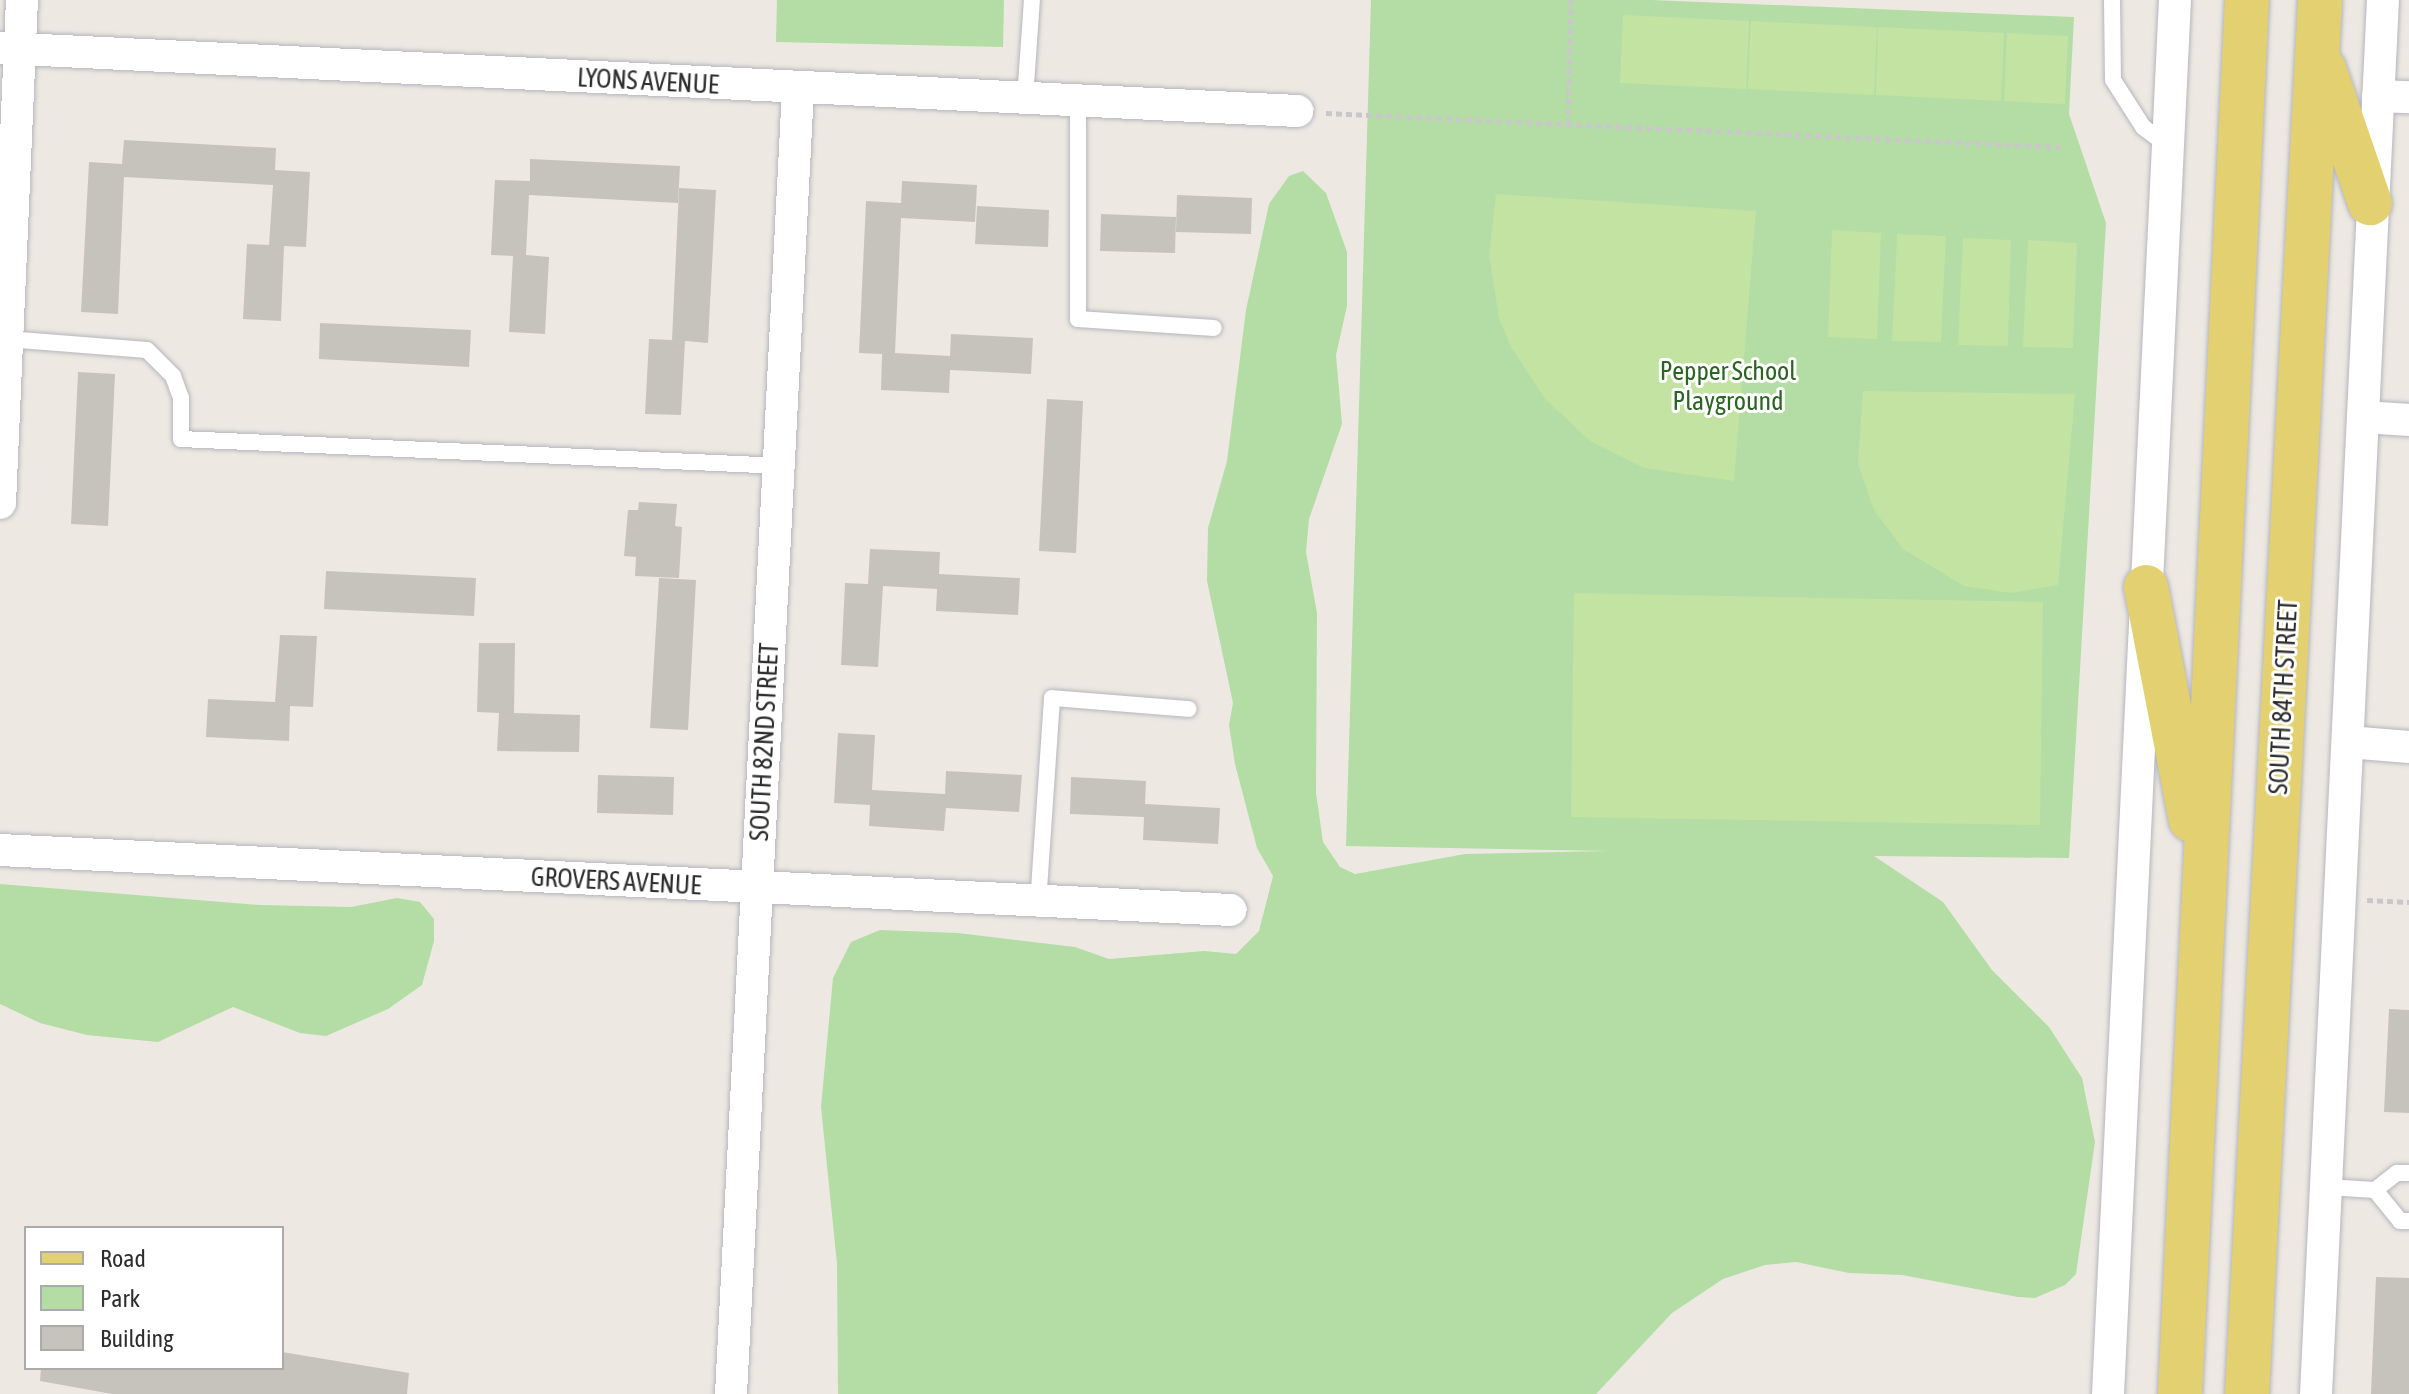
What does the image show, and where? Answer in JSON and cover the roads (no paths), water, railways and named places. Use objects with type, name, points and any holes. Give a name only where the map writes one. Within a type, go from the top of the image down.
[{"type":"main road","points":[[2180,1394],[2247,0]]},
{"type":"main road","name":"SOUTH 84TH STREET","points":[[2247,1394],[2320,0]]},
{"type":"main road","points":[[2317,49],[2370,203]]},
{"type":"main road","points":[[2146,587],[2205,894]]},
{"type":"street","points":[[0,503],[7,339],[10,49],[22,0]]},
{"type":"street","points":[[2108,1394],[2175,0]]},
{"type":"street","points":[[2316,1394],[2364,417],[2370,203],[2393,96],[2383,0]]},
{"type":"street","name":"LYONS AVENUE","points":[[10,49],[1297,111]]},
{"type":"street","name":"SOUTH 82ND STREET","points":[[731,1394],[756,890],[782,466],[798,89]]},
{"type":"street","points":[[2364,417],[2409,420]]},
{"type":"street","points":[[2348,742],[2409,747]]},
{"type":"street","name":"GROVERS AVENUE","points":[[0,850],[1038,904],[1231,910]]},
{"type":"lane","points":[[1025,99],[1032,0]]},
{"type":"lane","points":[[2112,0],[2113,80],[2143,127],[2168,146]]},
{"type":"lane","points":[[1078,102],[1078,319],[1214,328]]},
{"type":"lane","points":[[7,339],[147,350],[173,376],[181,398],[181,439],[782,466]]},
{"type":"lane","points":[[1038,904],[1052,698],[1189,709]]},
{"type":"lane","points":[[2326,1187],[2375,1190],[2397,1173],[2409,1173]]},
{"type":"lane","points":[[2375,1190],[2400,1221],[2409,1221]]},
{"type":"park label","name":"Pepper School Playground","points":[[1728,387]]}]
